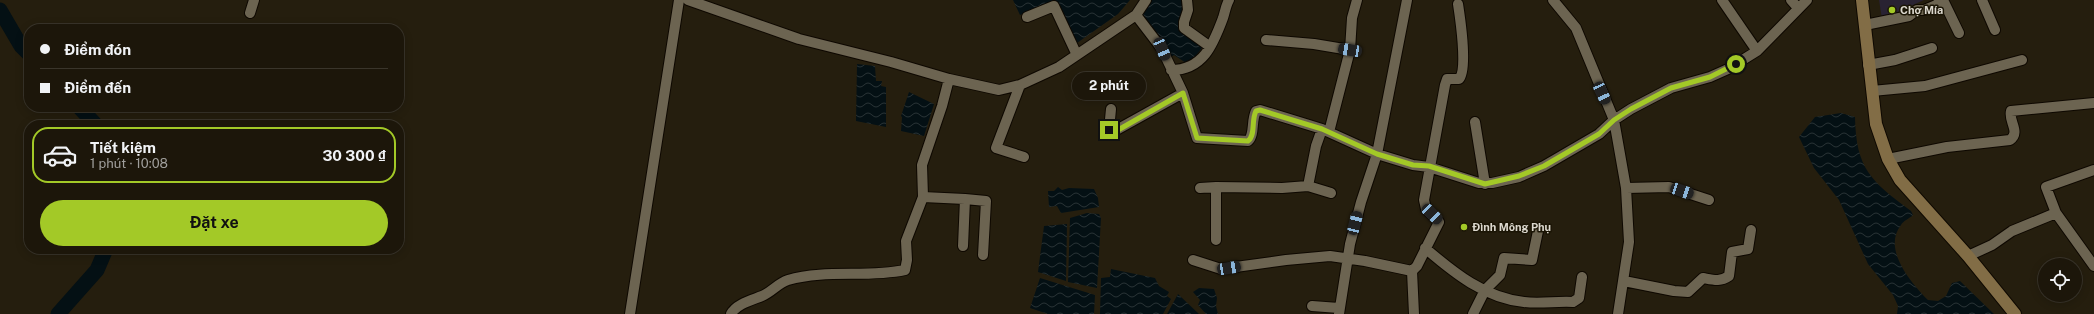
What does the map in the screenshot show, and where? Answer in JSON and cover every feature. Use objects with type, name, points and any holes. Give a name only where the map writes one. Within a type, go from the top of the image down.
[{"type":"street","points":[[250,12],[254,0]]},
{"type":"street","points":[[630,314],[679,0]]},
{"type":"street","points":[[688,0],[799,40],[891,62],[949,79],[999,90],[1020,86],[1059,67],[1076,53],[1111,33],[1136,15],[1146,0]]},
{"type":"street","points":[[1187,0],[1188,10],[1184,22],[1184,28],[1209,46]]},
{"type":"street","points":[[1171,70],[1184,70],[1202,59],[1209,46],[1214,41],[1229,0]]},
{"type":"street","points":[[1308,186],[1316,146],[1325,130],[1350,50],[1352,18],[1357,0]]},
{"type":"street","points":[[1312,306],[1339,311],[1360,202],[1377,154],[1407,0]]},
{"type":"street","points":[[1553,0],[1576,28],[1614,120],[1626,188],[1629,242],[1618,314]]},
{"type":"street","points":[[1722,0],[1757,51]]},
{"type":"street","points":[[1791,0],[1798,8]]},
{"type":"street","points":[[1136,15],[1162,49],[1183,93],[1197,138],[1248,141],[1251,136],[1254,115],[1256,111],[1260,110],[1325,130],[1377,154],[1413,165],[1429,166],[1485,184],[1519,176],[1544,166],[1599,134],[1614,120],[1631,109],[1671,88],[1710,77],[1728,69],[1757,51],[1807,0]]},
{"type":"street","points":[[1862,0],[1868,65],[1876,124],[1888,159],[1900,180],[1968,256],[2015,314]]},
{"type":"street","points":[[1865,25],[1909,16],[1917,10],[1924,10],[1936,5],[1942,0],[1959,33]]},
{"type":"street","points":[[1982,0],[1995,30]]},
{"type":"street","points":[[1414,314],[1412,271],[1417,266],[1439,222],[1424,204],[1429,166],[1446,80],[1459,79],[1462,75],[1462,29],[1458,4]]},
{"type":"street","points":[[1028,17],[1054,6],[1076,53]]},
{"type":"street","points":[[1266,40],[1314,44],[1350,50]]},
{"type":"street","points":[[1868,65],[1895,60],[1932,48]]},
{"type":"street","points":[[1872,91],[1925,86],[2022,60]]},
{"type":"street","points":[[731,314],[733,310],[740,305],[771,292],[779,284],[788,280],[823,275],[905,270],[907,260],[906,241],[924,197],[922,165],[940,113],[949,79]]},
{"type":"street","points":[[1020,86],[996,148],[1024,157]]},
{"type":"street","points":[[1111,109],[1109,130],[1111,134],[1183,93]]},
{"type":"street","points":[[1888,159],[1947,147],[2010,140],[2014,137],[2015,131],[2010,115],[2011,111],[2094,103]]},
{"type":"street","points":[[1475,122],[1485,184]]},
{"type":"street","points":[[2094,170],[2047,186],[2047,193],[2056,213],[2094,266]]},
{"type":"street","points":[[1200,188],[1282,188],[1308,186],[1331,193]]},
{"type":"street","points":[[1216,187],[1216,240]]},
{"type":"street","points":[[1626,188],[1669,187],[1709,200]]},
{"type":"street","points":[[924,197],[986,201],[983,255]]},
{"type":"street","points":[[963,246],[965,199]]},
{"type":"street","points":[[1968,256],[1992,245],[2012,231],[2056,213]]},
{"type":"street","points":[[1624,281],[1674,291],[1688,292],[1703,278],[1718,281],[1724,279],[1729,276],[1732,252],[1748,249],[1751,230]]},
{"type":"street","points":[[1473,314],[1485,290],[1500,275],[1504,258],[1532,260],[1538,231]]},
{"type":"street","points":[[1425,248],[1452,271],[1485,290],[1505,299],[1525,302],[1573,302],[1579,298],[1582,277]]},
{"type":"street","points":[[1193,260],[1221,269],[1317,256],[1349,258],[1412,271]]},
{"type":"shaded area","name":"Chợ Mía","points":[[1879,0],[1924,0],[1882,19]]},
{"type":"water","points":[[1013,0],[1130,0],[1118,14],[1077,43],[1055,1],[1020,15]]},
{"type":"water","points":[[1149,0],[1185,0],[1180,28],[1204,45],[1192,61],[1186,63],[1174,55],[1171,57],[1140,13]]},
{"type":"water","points":[[857,64],[875,66],[876,81],[882,81],[881,86],[886,87],[886,127],[856,121]]},
{"type":"water","points":[[909,92],[934,104],[924,136],[901,131],[901,116]]},
{"type":"water","points":[[1841,113],[1855,117],[1856,135],[1859,149],[1868,172],[1876,182],[1911,211],[1913,215],[1901,225],[1896,234],[1895,244],[1897,255],[1907,275],[1928,300],[1938,301],[1946,296],[1952,283],[1960,281],[1994,314],[1897,314],[1898,306],[1893,295],[1868,264],[1839,200],[1814,168],[1799,137],[1815,117]]},
{"type":"water","points":[[1058,187],[1062,190],[1069,188],[1094,189],[1098,198],[1099,207],[1061,213],[1057,206],[1049,207],[1048,191],[1054,191]]},
{"type":"water","points":[[1087,213],[1099,214],[1101,218],[1097,288],[1068,282],[1070,218]]},
{"type":"water","points":[[1067,224],[1066,281],[1038,272],[1044,226]]},
{"type":"water","points":[[1111,269],[1155,278],[1159,286],[1169,292],[1167,296],[1171,299],[1163,314],[1100,314],[1101,278],[1110,277]]},
{"type":"water","points":[[1040,278],[1095,295],[1094,314],[1048,314],[1030,308]]},
{"type":"water","points":[[1199,288],[1214,289],[1217,298],[1216,306],[1218,314],[1206,314],[1198,305],[1200,300],[1193,292]]},
{"type":"water","points":[[1178,294],[1179,295],[1199,314],[1167,314]]},
{"type":"waterway","points":[[0,10],[24,49]]},
{"type":"waterway","points":[[84,112],[91,120]]},
{"type":"waterway","points":[[58,314],[97,270],[104,254]]},
{"type":"place","name":"Chợ Mía","points":[[1892,10]]},
{"type":"place","name":"Đình Mông Phụ","points":[[1464,227]]},
{"type":"route","points":[[1109,130],[1111,134],[1147,115],[1156,108],[1183,93],[1195,136],[1197,138],[1248,141],[1250,140],[1251,136],[1254,115],[1256,111],[1260,110],[1322,129],[1377,154],[1413,165],[1429,166],[1485,184],[1519,176],[1544,166],[1599,134],[1614,120],[1631,109],[1671,88],[1710,77],[1736,64]]}]
